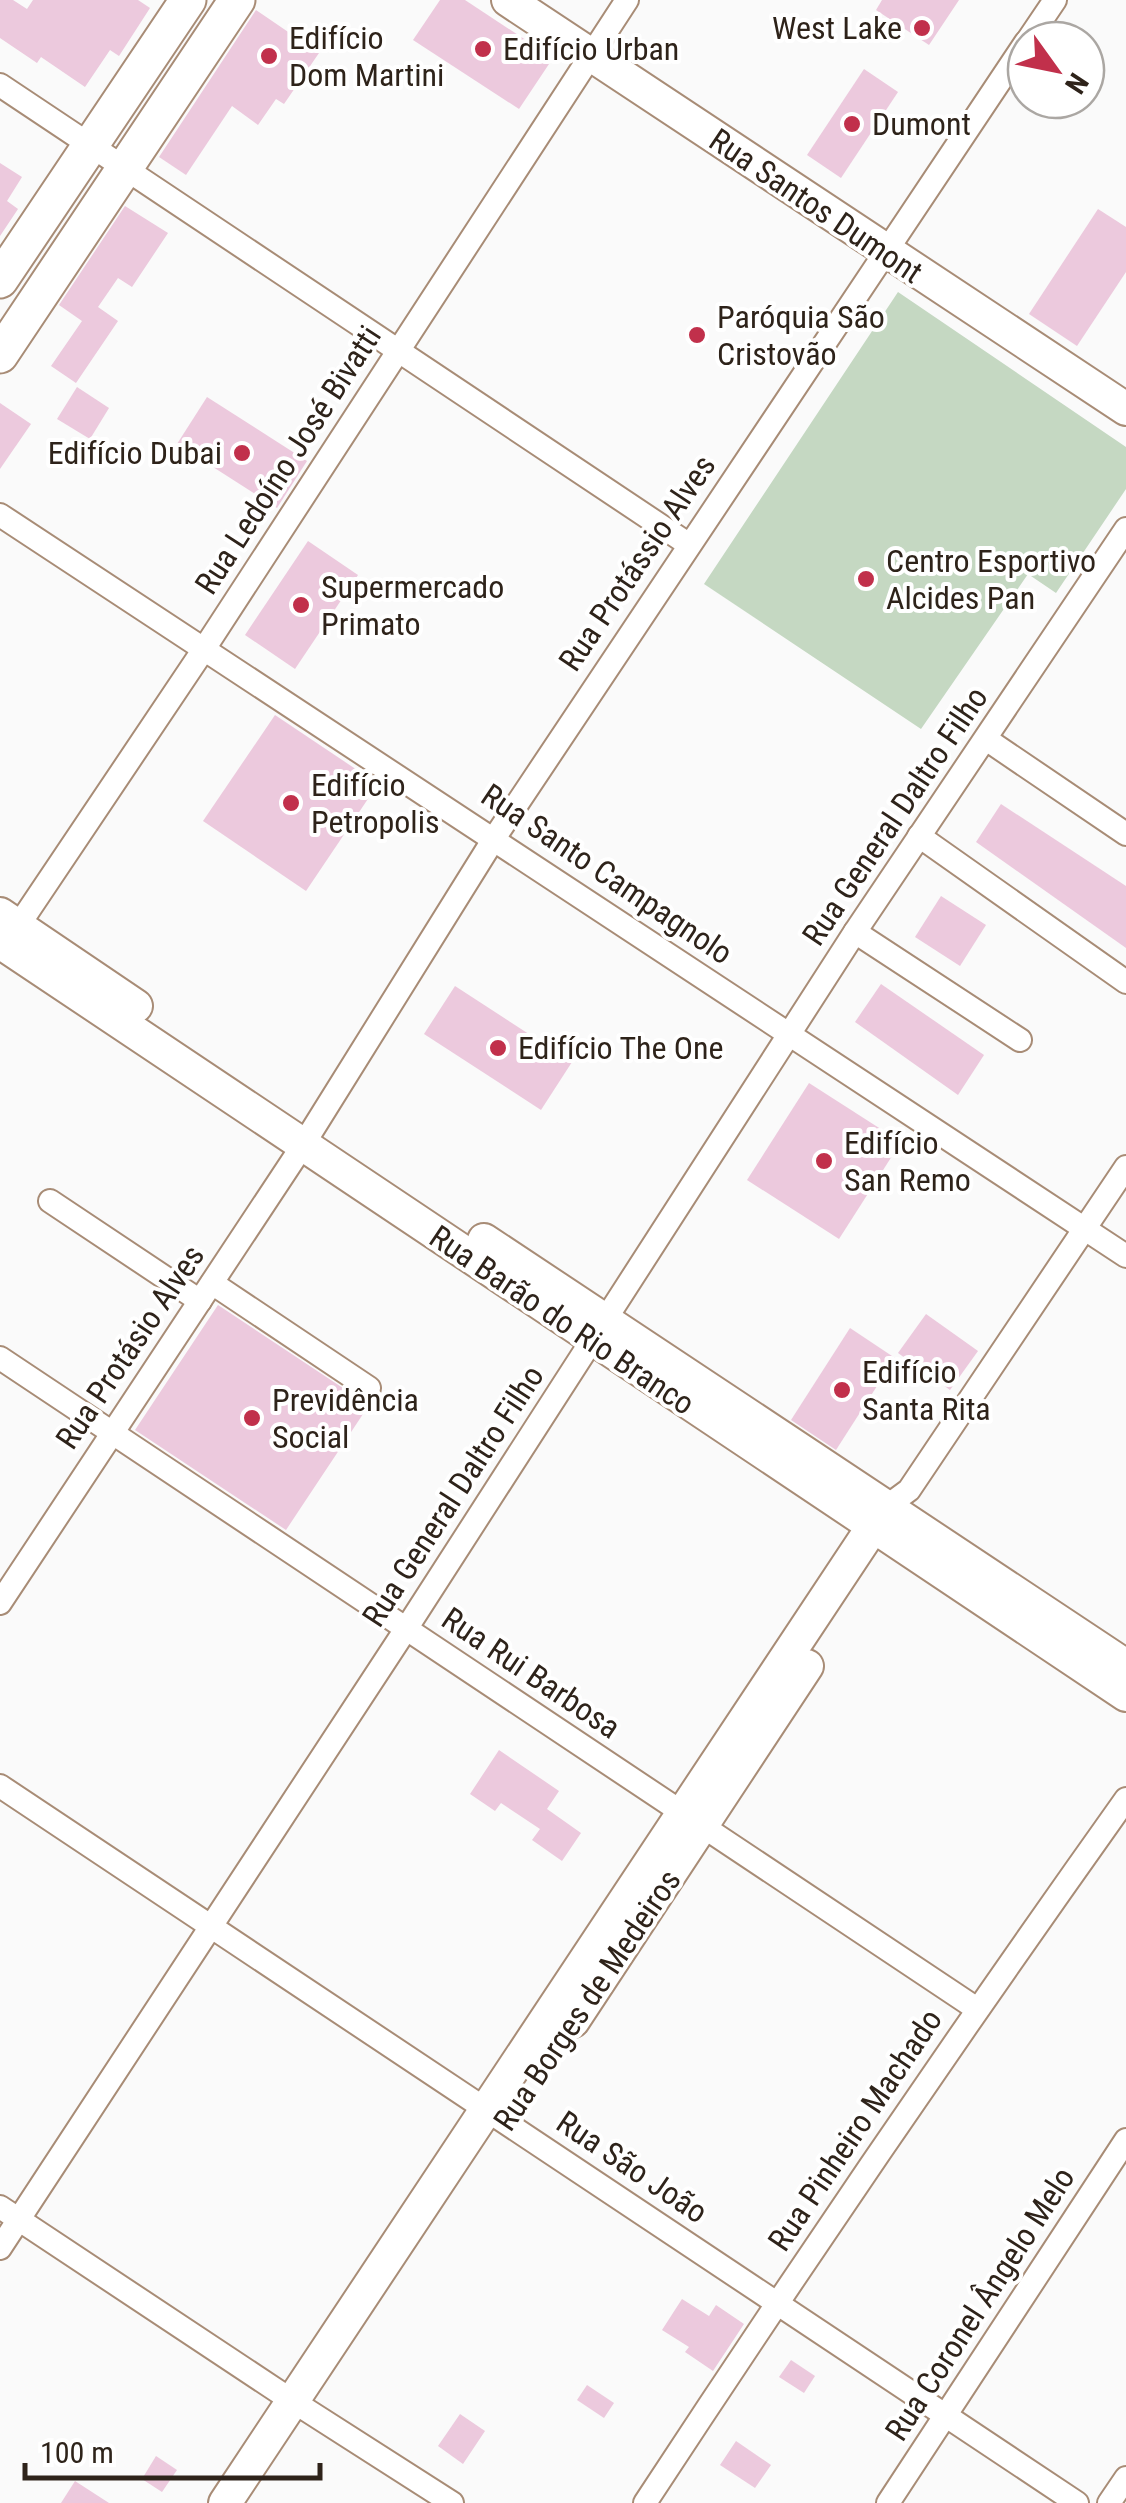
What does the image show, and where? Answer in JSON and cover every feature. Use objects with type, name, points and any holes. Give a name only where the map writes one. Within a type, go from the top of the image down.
[{"type":"main road","points":[[0,280],[188,0]]},
{"type":"main road","points":[[0,355],[237,0]]},
{"type":"street","name":"Rua Santos Dumont","points":[[508,0],[1126,408]]},
{"type":"street","name":"Rua Ledoíno José Bivatti","points":[[5,936],[204,649],[627,0]]},
{"type":"street","name":"Rua Protássio Alves","points":[[308,1136],[495,836],[1006,72]]},
{"type":"street","points":[[0,86],[688,544]]},
{"type":"street","name":"Rua Santo Campagnolo","points":[[0,515],[495,836],[790,1036],[1126,1256]]},
{"type":"street","name":"Rua General Daltro Filho","points":[[0,2248],[9,2214],[211,1926],[855,932],[1126,529]]},
{"type":"street","points":[[986,739],[1126,834]]},
{"type":"street","points":[[919,836],[1126,982]]},
{"type":"street","points":[[855,932],[1020,1040]]},
{"type":"street","name":"Rua Barão do Rio Branco","points":[[5,936],[598,1330],[1126,1666]]},
{"type":"street","name":"Rua Protásio Alves","points":[[0,1603],[308,1136]]},
{"type":"street","points":[[893,1516],[1126,1166]]},
{"type":"street","points":[[50,1201],[369,1388]]},
{"type":"street","name":"Rua Rui Barbosa","points":[[0,1358],[977,2008]]},
{"type":"street","name":"Rua Barão do Rio Branco","points":[[893,1516],[1126,1695]]},
{"type":"street","name":"Rua Borges de Medeiros","points":[[250,2503],[300,2406],[497,2117],[893,1516]]},
{"type":"street","name":"Rua São João","points":[[0,1786],[1078,2503]]},
{"type":"street","name":"Rua Pinheiro Machado","points":[[645,2503],[977,2008],[1126,1799]]},
{"type":"street","name":"Rua Coronel Ângelo Melo","points":[[888,2503],[1126,2140]]},
{"type":"street","points":[[9,2214],[452,2503]]},
{"type":"street","points":[[225,2503],[300,2406]]},
{"type":"street","points":[[1109,2503],[1126,2478]]},
{"type":"green space","points":[[898,292],[1126,447],[1126,489],[1056,593],[1028,574],[921,729],[704,584]]},
{"type":"building","points":[[0,0],[13,0],[27,9],[33,0],[138,0],[150,8],[119,56],[110,50],[85,87],[41,57],[37,63],[0,38]]},
{"type":"building","name":"Edifício Urban","points":[[440,0],[465,0],[553,58],[519,109],[413,40]]},
{"type":"building","name":"West Lake","points":[[882,0],[959,0],[929,45],[876,10]]},
{"type":"building","points":[[256,10],[319,53],[284,104],[276,99],[258,125],[232,106],[186,175],[159,157]]},
{"type":"building","name":"Dumont","points":[[864,69],[898,92],[841,178],[807,155]]},
{"type":"building","points":[[0,163],[22,177],[7,201],[18,209],[0,236]]},
{"type":"building","points":[[125,206],[168,233],[132,287],[118,278],[98,307],[118,321],[76,383],[51,366],[82,321],[59,305]]},
{"type":"building","points":[[1098,209],[1126,227],[1126,272],[1077,346],[1029,314]]},
{"type":"building","points":[[77,387],[109,408],[90,439],[57,419]]},
{"type":"building","name":"Edifício Dubai","points":[[207,397],[307,461],[277,508],[177,444]]},
{"type":"building","points":[[0,403],[31,424],[0,469]]},
{"type":"building","name":"Supermercado Primato","points":[[308,541],[358,575],[295,669],[245,635]]},
{"type":"building","name":"Edifício Petropolis","points":[[275,715],[378,784],[306,891],[203,821]]},
{"type":"building","points":[[1001,804],[1126,886],[1126,948],[976,842]]},
{"type":"building","points":[[941,896],[986,925],[960,966],[915,937]]},
{"type":"building","points":[[881,984],[984,1055],[958,1095],[855,1022]]},
{"type":"building","name":"Edifício The One","points":[[455,986],[572,1062],[541,1110],[424,1034]]},
{"type":"building","name":"Edifício San Remo","points":[[809,1083],[901,1142],[839,1239],[747,1180]]},
{"type":"building","name":"Previdência Social","points":[[218,1305],[361,1400],[371,1402],[286,1530],[135,1430]]},
{"type":"building","points":[[926,1314],[978,1351],[950,1390],[898,1353]]},
{"type":"building","name":"Edifício Santa Rita","points":[[850,1328],[895,1358],[836,1450],[791,1420]]},
{"type":"building","points":[[499,1750],[559,1791],[547,1809],[581,1833],[562,1861],[532,1840],[540,1829],[501,1803],[495,1811],[470,1794]]},
{"type":"building","points":[[682,2299],[709,2316],[716,2305],[744,2324],[713,2371],[685,2352],[689,2347],[662,2330]]},
{"type":"building","points":[[791,2360],[815,2376],[804,2393],[779,2377]]},
{"type":"building","points":[[587,2385],[614,2403],[604,2418],[577,2400]]},
{"type":"building","points":[[460,2414],[485,2431],[463,2464],[438,2446]]},
{"type":"building","points":[[736,2441],[771,2465],[755,2488],[720,2465]]},
{"type":"building","points":[[156,2456],[177,2470],[162,2492],[142,2479]]},
{"type":"building","points":[[75,2481],[109,2503],[61,2503]]},
{"type":"place","name":"West Lake","points":[[922,28]]},
{"type":"place","name":"Edifício Urban","points":[[483,49]]},
{"type":"place","name":"Edifício Dom Martini","points":[[269,56]]},
{"type":"place","name":"Dumont","points":[[852,124]]},
{"type":"place","name":"Paróquia São Cristovão","points":[[697,335]]},
{"type":"place","name":"Edifício Dubai","points":[[242,453]]},
{"type":"place","name":"Centro Esportivo Alcides Pan","points":[[866,579]]},
{"type":"place","name":"Supermercado Primato","points":[[301,605]]},
{"type":"place","name":"Edifício Petropolis","points":[[291,803]]},
{"type":"place","name":"Edifício The One","points":[[498,1048]]},
{"type":"place","name":"Edifício San Remo","points":[[824,1161]]},
{"type":"place","name":"Edifício Santa Rita","points":[[842,1390]]},
{"type":"place","name":"Previdência Social","points":[[252,1418]]}]
